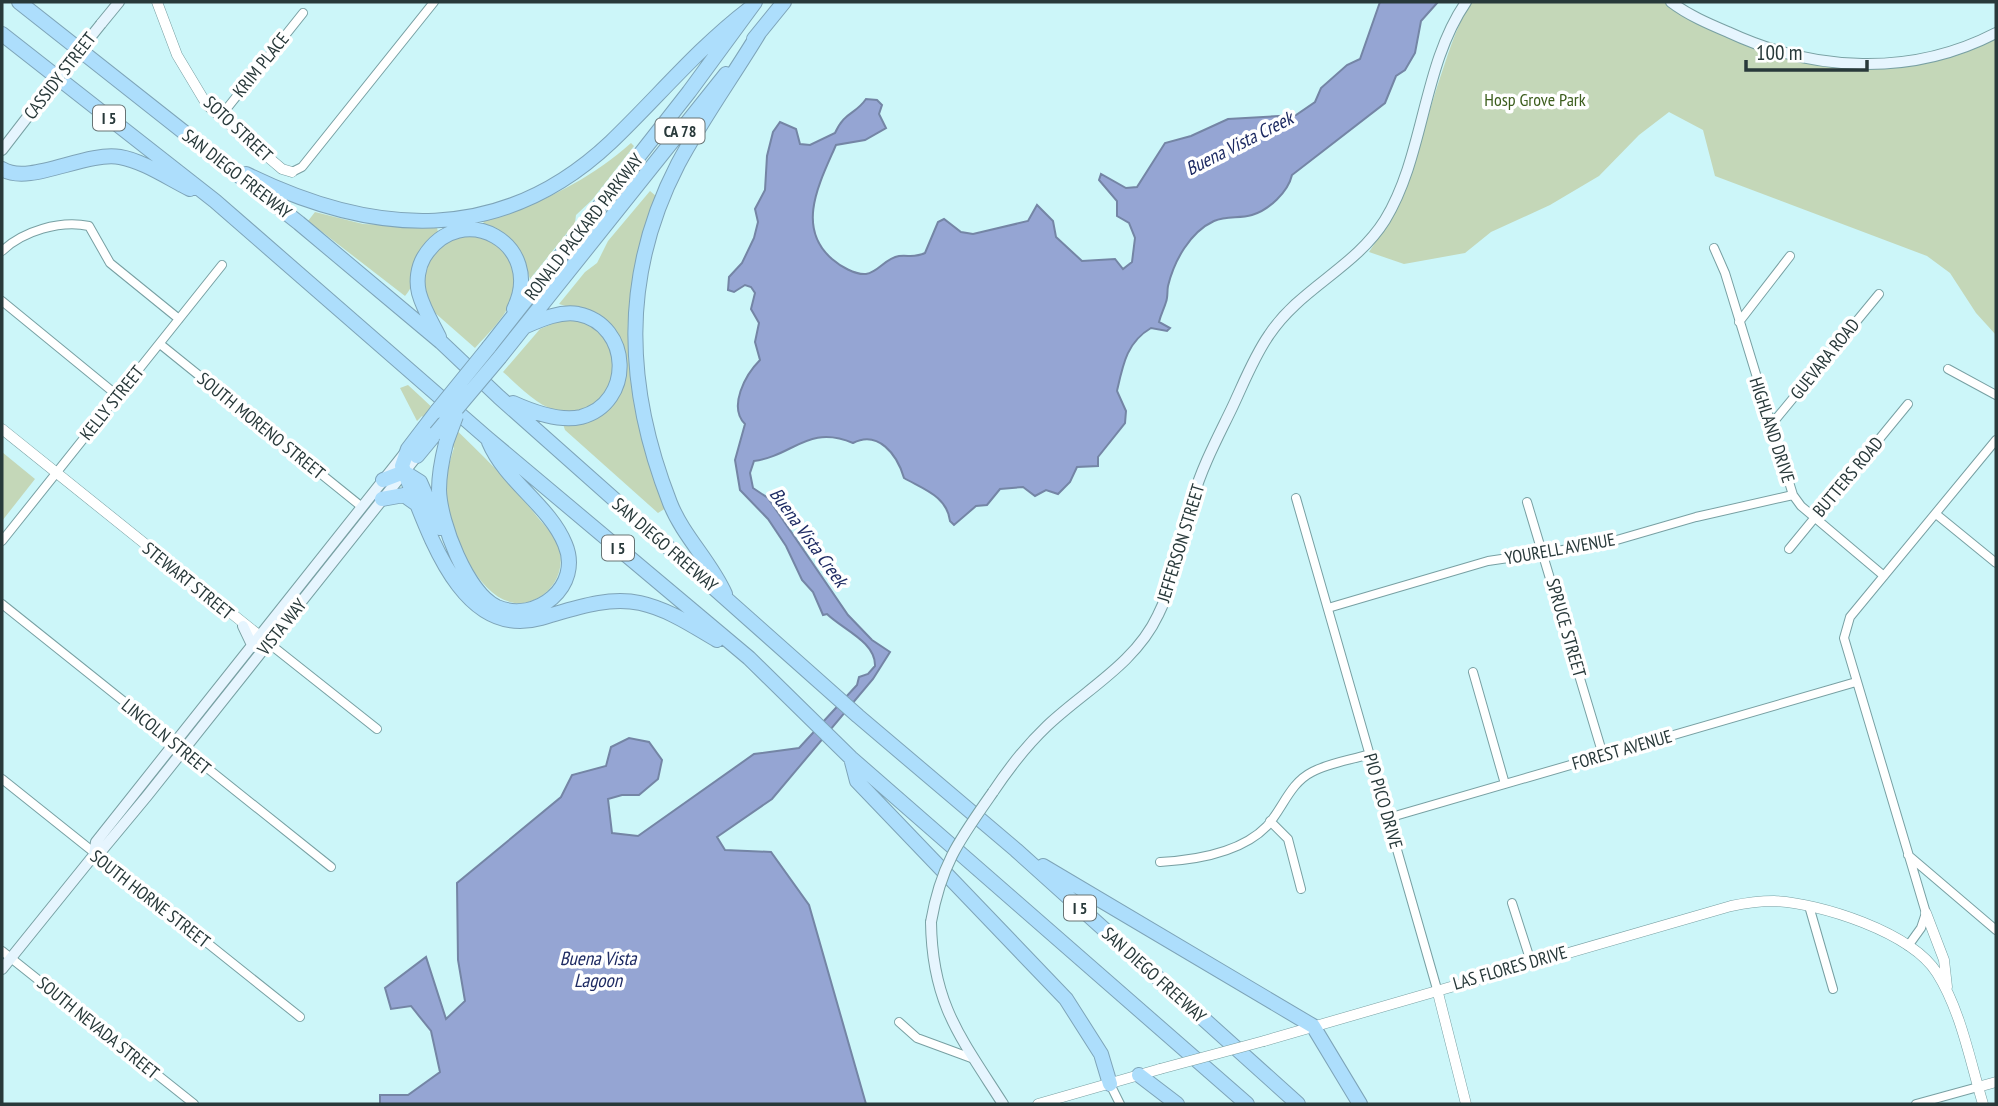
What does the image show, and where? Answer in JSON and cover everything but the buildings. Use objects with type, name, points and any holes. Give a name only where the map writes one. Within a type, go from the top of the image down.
[{"type":"highway","name":"SAN DIEGO FREEWAY","points":[[19,2],[223,163],[441,341],[499,397],[858,716],[1016,850],[1298,1104]]},
{"type":"highway","name":"RONALD PACKARD PARKWAY","points":[[436,433],[494,352],[524,327],[784,2]]},
{"type":"highway","points":[[223,163],[281,191],[332,210],[402,222],[474,216],[527,198],[566,178],[609,143],[719,32],[752,6]]},
{"type":"highway","name":"RONALD PACKARD PARKWAY","points":[[467,396],[494,352],[506,325],[689,92],[752,6]]},
{"type":"highway","points":[[727,599],[716,574],[672,506],[654,460],[646,433],[636,374],[635,309],[645,251],[654,220],[677,165],[759,33]]},
{"type":"highway","name":"SAN DIEGO FREEWAY","points":[[2,34],[215,201],[487,438],[749,658],[851,758],[1247,1104]]},
{"type":"highway","points":[[6,174],[96,157],[120,157],[215,201]]},
{"type":"highway","points":[[441,341],[419,293],[418,273],[430,249],[443,237],[458,231],[486,232],[504,242],[516,257],[522,284],[520,297],[506,325]]},
{"type":"highway","points":[[499,397],[544,415],[581,417],[604,404],[619,382],[621,357],[603,326],[590,319],[563,314],[524,327]]},
{"type":"highway","name":"VISTA WAY","points":[[413,453],[436,433],[467,396]]},
{"type":"highway","points":[[436,433],[439,491],[453,541],[475,587],[498,607],[513,611],[534,609],[554,597],[567,576],[566,546],[556,527],[496,460],[487,438]]},
{"type":"highway","points":[[413,453],[402,462],[404,472],[447,567],[461,589],[491,616],[516,622],[593,604],[641,603],[678,617],[749,658]]},
{"type":"highway","points":[[404,472],[420,482],[439,527],[453,541]]},
{"type":"highway","points":[[383,480],[404,472]]},
{"type":"highway","points":[[382,499],[404,495],[419,506]]},
{"type":"highway","points":[[851,758],[857,781],[1066,999],[1101,1054],[1110,1084]]},
{"type":"highway","points":[[1016,850],[1312,1026],[1360,1104]]},
{"type":"highway","points":[[1139,1075],[1177,1104]]},
{"type":"main road","name":"CASSIDY STREET","points":[[2,150],[119,2]]},
{"type":"main road","name":"JEFFERSON STREET","points":[[1003,1104],[946,1012],[937,987],[931,922],[941,876],[951,853],[1016,758],[1047,726],[1124,663],[1143,641],[1165,599],[1194,494],[1208,457],[1259,350],[1289,309],[1365,247],[1385,219],[1399,189],[1448,39],[1466,2]]},
{"type":"main road","points":[[1671,2],[1754,45],[1814,61],[1863,66],[1898,64],[1940,55],[1996,33]]},
{"type":"main road","name":"VISTA WAY","points":[[334,553],[362,507],[383,480],[413,453]]},
{"type":"main road","name":"VISTA WAY","points":[[178,747],[334,553],[404,472]]},
{"type":"main road","points":[[243,626],[253,647]]},
{"type":"main road","name":"VISTA WAY","points":[[2,969],[6,955],[94,855],[103,849],[253,647],[265,640]]},
{"type":"street","name":"SOTO STREET","points":[[157,2],[188,78],[220,117],[282,169],[292,172]]},
{"type":"street","points":[[292,172],[302,167],[428,4]]},
{"type":"street","name":"KRIM PLACE","points":[[220,117],[303,13]]},
{"type":"street","points":[[2,251],[33,231],[77,223],[89,226],[110,262],[179,319]]},
{"type":"street","name":"HIGHLAND DRIVE","points":[[1714,248],[1793,495],[1884,576]]},
{"type":"street","points":[[1739,322],[1790,256]]},
{"type":"street","name":"KELLY STREET","points":[[2,541],[222,265]]},
{"type":"street","name":"GUEVARA ROAD","points":[[1771,425],[1879,293]]},
{"type":"street","points":[[2,302],[118,396]]},
{"type":"street","name":"SOUTH MORENO STREET","points":[[160,344],[362,507]]},
{"type":"street","points":[[1948,369],[1996,395]]},
{"type":"street","name":"BUTTERS ROAD","points":[[1789,549],[1908,404]]},
{"type":"street","name":"STEWART STREET","points":[[2,429],[243,626],[265,640],[377,729]]},
{"type":"street","points":[[1948,994],[1944,960],[1926,913],[1844,638],[1845,629],[1884,576],[1996,440]]},
{"type":"street","name":"YOURELL AVENUE","points":[[1328,608],[1488,561],[1603,544],[1696,517],[1793,495]]},
{"type":"street","name":"PIO PICO DRIVE","points":[[1296,498],[1437,989],[1466,1104]]},
{"type":"street","name":"SPRUCE STREET","points":[[1527,502],[1603,755]]},
{"type":"street","points":[[1936,514],[1996,563]]},
{"type":"street","name":"LINCOLN STREET","points":[[2,604],[331,867]]},
{"type":"street","points":[[1473,672],[1505,784]]},
{"type":"street","name":"FOREST AVENUE","points":[[1388,818],[1856,682]]},
{"type":"street","points":[[1160,862],[1186,860],[1242,844],[1270,821],[1298,782],[1312,772],[1370,754]]},
{"type":"street","name":"SOUTH HORNE STREET","points":[[2,779],[300,1017]]},
{"type":"street","points":[[1270,821],[1289,839],[1301,889]]},
{"type":"street","points":[[1908,855],[1996,930]]},
{"type":"street","name":"LAS FLORES DRIVE","points":[[1038,1104],[1731,906],[1774,901],[1809,906],[1863,923],[1908,946],[1929,962],[1954,1005],[1978,1087]]},
{"type":"street","points":[[1512,903],[1531,962]]},
{"type":"street","points":[[1809,906],[1833,989]]},
{"type":"street","points":[[1908,946],[1921,928],[1926,913]]},
{"type":"street","name":"SOUTH NEVADA STREET","points":[[6,955],[194,1104]]},
{"type":"street","points":[[899,1022],[917,1038],[974,1059]]},
{"type":"street","points":[[1916,1104],[1996,1082]]},
{"type":"street","points":[[1110,1084],[1120,1104]]},
{"type":"street","points":[[1978,1087],[1983,1104]]},
{"type":"green space","name":"Hosp Grove Park","points":[[1471,2],[1665,2],[1738,42],[1796,61],[1834,67],[1869,69],[1996,37],[1996,335],[1976,313],[1950,273],[1927,256],[1715,176],[1703,130],[1669,112],[1639,135],[1599,176],[1550,205],[1491,232],[1465,253],[1404,264],[1369,252],[1401,193],[1452,43]]},
{"type":"green space","points":[[631,143],[634,146],[592,200],[576,215],[575,223],[530,279],[526,267],[483,226],[484,220],[524,207],[580,180]]},
{"type":"green space","points":[[650,191],[656,196],[628,320],[628,345],[636,416],[666,508],[658,513],[565,430],[563,424],[579,421],[625,376],[626,366],[592,314],[559,304],[585,272],[597,263],[608,241]]},
{"type":"green space","points":[[315,212],[363,224],[437,227],[438,233],[421,249],[413,281],[405,296],[308,221]]},
{"type":"green space","points":[[473,235],[491,241],[501,248],[511,263],[515,288],[507,310],[475,348],[434,312],[423,284],[430,258],[450,239]]},
{"type":"green space","points":[[564,319],[586,322],[601,331],[610,345],[614,361],[612,378],[605,393],[593,405],[576,411],[555,410],[541,404],[503,372],[540,329]]},
{"type":"green space","points":[[408,385],[490,463],[555,539],[561,559],[558,574],[551,588],[538,598],[520,603],[504,600],[490,590],[466,557],[457,539],[447,505],[447,476],[454,448],[422,416],[417,421],[400,388]]},
{"type":"green space","points":[[2,452],[35,479],[2,521]]},
{"type":"water","points":[[1380,2],[1438,2],[1421,21],[1415,53],[1405,70],[1396,76],[1385,103],[1292,175],[1282,194],[1271,205],[1252,215],[1214,221],[1198,232],[1184,248],[1171,276],[1167,300],[1159,322],[1170,328],[1167,331],[1151,328],[1131,347],[1117,391],[1126,411],[1125,423],[1098,457],[1098,466],[1077,467],[1070,482],[1058,494],[1046,490],[1035,496],[1023,487],[1000,489],[987,505],[976,506],[954,525],[939,499],[904,478],[897,461],[878,442],[862,440],[853,443],[824,437],[754,461],[750,473],[753,488],[768,498],[848,615],[872,640],[890,652],[873,679],[772,799],[717,837],[725,850],[771,852],[809,905],[866,1104],[380,1104],[380,1095],[408,1095],[440,1072],[431,1031],[411,1006],[391,1009],[385,988],[426,957],[446,1019],[465,1001],[458,960],[457,883],[561,797],[572,775],[606,766],[611,747],[629,738],[649,742],[662,760],[658,779],[639,795],[622,795],[608,799],[612,833],[638,836],[754,754],[799,748],[857,685],[859,677],[868,674],[875,666],[874,657],[864,643],[827,614],[823,615],[786,546],[768,519],[740,490],[735,460],[745,424],[740,417],[738,400],[744,382],[760,360],[755,342],[759,323],[751,309],[755,293],[751,287],[745,285],[734,292],[728,290],[729,277],[742,263],[754,238],[758,222],[755,209],[765,190],[767,156],[773,132],[780,122],[796,129],[800,144],[810,145],[835,133],[846,117],[866,99],[877,100],[882,105],[879,114],[886,128],[865,140],[836,145],[814,204],[815,233],[821,246],[835,262],[853,272],[866,274],[875,271],[894,257],[925,253],[938,222],[944,219],[961,232],[973,234],[1028,221],[1037,205],[1053,221],[1056,237],[1082,261],[1115,259],[1123,269],[1132,262],[1135,238],[1129,223],[1117,216],[1117,201],[1099,180],[1101,174],[1126,188],[1137,187],[1165,143],[1191,136],[1228,119],[1296,115],[1315,102],[1321,88],[1347,65],[1360,59]]},
{"type":"water label","name":"Buena Vista Creek","points":[[1239,143]]},
{"type":"water label","name":"Buena Vista Creek","points":[[809,537]]},
{"type":"water label","name":"Buena Vista Lagoon","points":[[598,969]]}]
